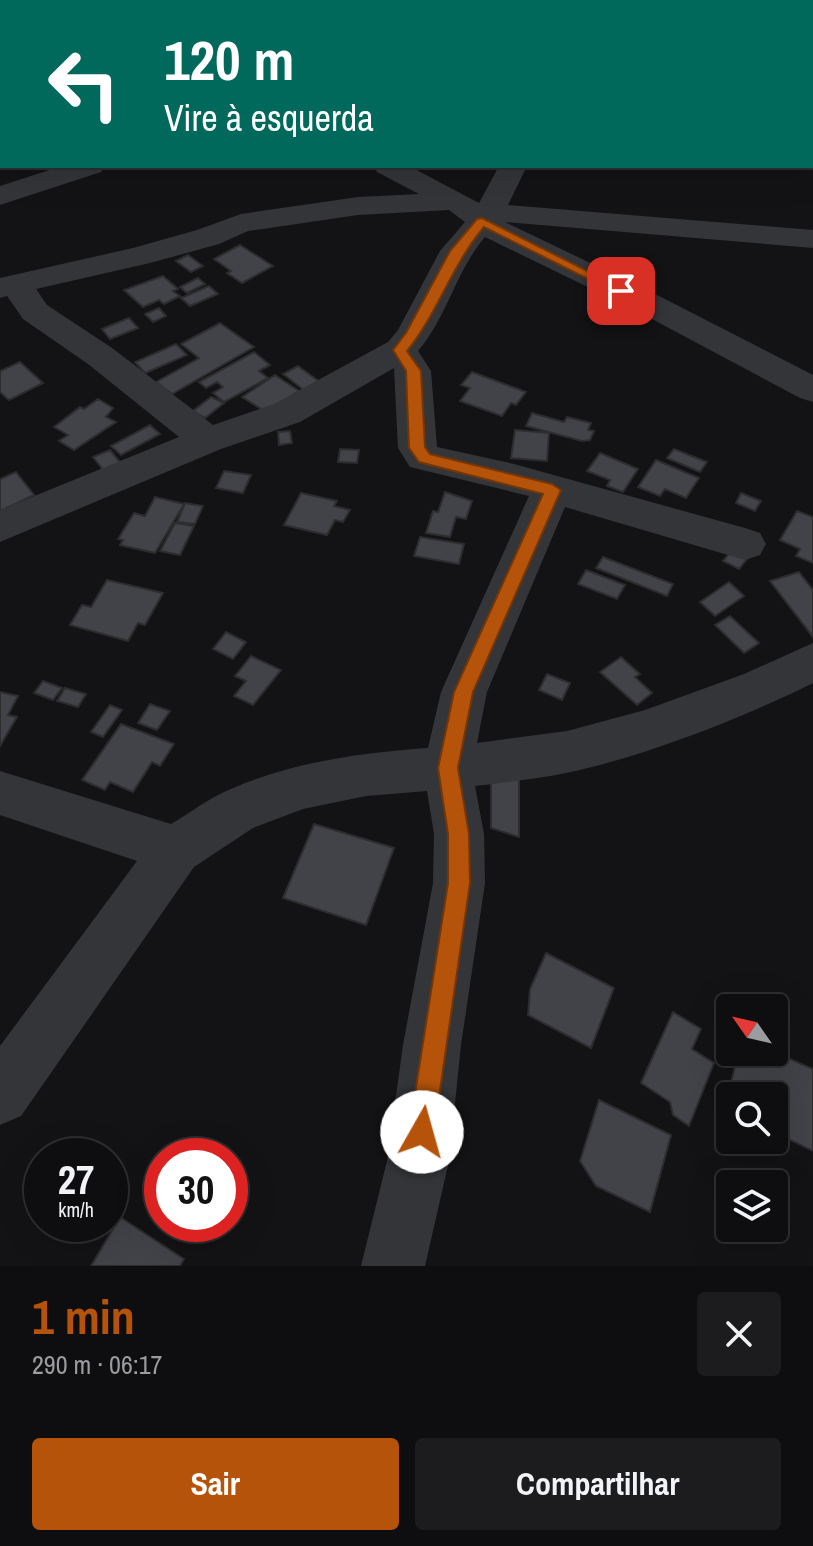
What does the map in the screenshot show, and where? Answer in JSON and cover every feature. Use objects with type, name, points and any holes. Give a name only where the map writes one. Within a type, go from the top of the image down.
[{"type":"street","points":[[14,168],[43,184]]},
{"type":"street","points":[[0,196],[86,168]]},
{"type":"street","points":[[391,168],[813,390]]},
{"type":"street","points":[[0,527],[208,440],[287,413],[400,350],[413,335],[476,212],[511,168]]},
{"type":"street","points":[[8,287],[208,237],[241,223],[358,206],[476,212],[813,239]]},
{"type":"street","points":[[8,287],[35,312],[100,356],[208,440]]},
{"type":"street","points":[[400,350],[413,371],[417,448],[424,458],[745,544]]},
{"type":"street","points":[[393,1266],[418,1161],[432,1045],[459,883],[459,834],[448,768],[464,692],[552,490]]},
{"type":"street","points":[[0,1095],[176,850],[236,811],[303,787],[366,774],[448,768],[567,752],[645,730],[760,688],[813,662]]},
{"type":"street","points":[[0,793],[176,850]]},
{"type":"building","points":[[240,245],[273,266],[242,283],[214,259]]},
{"type":"building","points":[[188,255],[203,266],[191,272],[176,261]]},
{"type":"building","points":[[163,276],[178,289],[173,291],[180,296],[164,304],[159,300],[143,307],[124,290]]},
{"type":"building","points":[[198,278],[205,284],[187,293],[180,287]]},
{"type":"building","points":[[209,286],[218,294],[190,306],[181,298]]},
{"type":"building","points":[[159,308],[166,316],[153,322],[145,314]]},
{"type":"building","points":[[129,318],[138,328],[110,339],[102,329]]},
{"type":"building","points":[[220,323],[254,347],[172,394],[156,382],[199,358],[181,344]]},
{"type":"building","points":[[176,344],[187,355],[145,373],[135,362]]},
{"type":"building","points":[[254,352],[270,365],[259,371],[268,378],[224,402],[213,393],[223,387],[217,382],[206,388],[199,382]]},
{"type":"building","points":[[20,362],[43,383],[9,400],[0,392],[0,371]]},
{"type":"building","points":[[298,366],[328,388],[313,397],[283,374]]},
{"type":"building","points":[[472,372],[526,392],[516,405],[511,403],[502,416],[460,401],[470,388],[461,385]]},
{"type":"building","points":[[275,375],[299,391],[266,412],[242,397]]},
{"type":"building","points":[[211,397],[224,403],[205,418],[193,411]]},
{"type":"building","points":[[98,399],[113,408],[106,417],[116,422],[74,450],[59,441],[68,435],[54,427],[80,407],[84,409]]},
{"type":"building","points":[[532,413],[564,422],[567,417],[591,423],[588,430],[594,431],[590,440],[582,441],[526,426]]},
{"type":"building","points":[[150,425],[160,434],[121,455],[111,446]]},
{"type":"building","points":[[515,430],[549,433],[547,461],[511,458]]},
{"type":"building","points":[[290,431],[292,443],[279,445],[278,432]]},
{"type":"building","points":[[340,449],[359,450],[357,463],[338,462]]},
{"type":"building","points":[[674,449],[707,462],[700,472],[667,458]]},
{"type":"building","points":[[110,450],[128,472],[111,480],[93,457]]},
{"type":"building","points":[[600,453],[638,469],[623,492],[607,486],[610,480],[587,471]]},
{"type":"building","points":[[656,460],[699,478],[686,498],[665,489],[660,496],[638,487]]},
{"type":"building","points":[[224,471],[251,475],[243,493],[216,488]]},
{"type":"building","points":[[16,472],[34,495],[0,511],[0,479]]},
{"type":"building","points":[[445,492],[472,501],[466,519],[456,517],[450,537],[426,533],[433,511],[438,512]]},
{"type":"building","points":[[301,493],[337,501],[334,506],[350,510],[343,522],[335,520],[327,535],[284,525]]},
{"type":"building","points":[[741,493],[761,501],[755,511],[736,503]]},
{"type":"building","points":[[155,497],[184,504],[155,553],[120,545],[123,540],[118,539],[134,513],[145,516]]},
{"type":"building","points":[[185,503],[203,506],[195,524],[177,522]]},
{"type":"building","points":[[797,511],[813,517],[813,563],[796,556],[800,549],[780,540]]},
{"type":"building","points":[[175,523],[194,526],[180,555],[160,551]]},
{"type":"building","points":[[420,537],[464,544],[459,564],[414,556]]},
{"type":"building","points":[[731,551],[747,559],[739,569],[723,561]]},
{"type":"building","points":[[603,557],[673,584],[667,596],[596,568]]},
{"type":"building","points":[[586,570],[625,585],[617,599],[578,584]]},
{"type":"building","points":[[799,572],[813,590],[813,637],[770,581]]},
{"type":"building","points":[[107,580],[163,593],[145,625],[138,623],[128,641],[70,625],[82,605],[91,607]]},
{"type":"building","points":[[729,582],[744,596],[715,616],[700,602]]},
{"type":"building","points":[[730,616],[759,643],[744,653],[715,625]]},
{"type":"building","points":[[226,632],[246,642],[233,659],[213,649]]},
{"type":"building","points":[[251,656],[281,670],[253,705],[234,696],[246,681],[235,676]]},
{"type":"building","points":[[621,657],[640,674],[635,677],[652,693],[637,705],[600,672]]},
{"type":"building","points":[[547,674],[570,683],[562,700],[539,690]]},
{"type":"building","points":[[43,681],[62,688],[53,700],[34,693]]},
{"type":"building","points":[[65,688],[86,694],[78,707],[57,701]]},
{"type":"building","points":[[0,692],[18,696],[8,715],[17,717],[0,746]]},
{"type":"building","points":[[150,704],[170,711],[157,730],[138,723]]},
{"type":"building","points":[[110,705],[122,710],[103,737],[91,732]]},
{"type":"building","points":[[121,724],[174,744],[160,766],[152,762],[133,792],[110,782],[105,790],[82,780]]},
{"type":"building","points":[[491,777],[519,778],[519,837],[491,828]]},
{"type":"building","points":[[314,824],[394,848],[366,925],[283,898]]},
{"type":"building","points":[[546,953],[614,988],[591,1048],[528,1015],[530,989]]},
{"type":"building","points":[[673,1012],[701,1029],[692,1049],[714,1063],[689,1126],[673,1115],[670,1102],[641,1083]]},
{"type":"building","points":[[788,1058],[813,1069],[813,1151],[788,1139],[788,1082],[731,1082],[735,1066],[788,1066]]},
{"type":"building","points":[[599,1100],[671,1135],[650,1212],[596,1186],[580,1161]]},
{"type":"building","points":[[128,1222],[144,1233],[144,1242],[158,1242],[184,1259],[180,1266],[91,1266],[105,1242],[128,1242]]},
{"type":"route","points":[[422,1132],[432,1045],[459,883],[459,834],[448,768],[464,692],[552,490],[514,478],[448,466],[424,458],[417,448],[413,371],[400,350],[413,335],[456,251],[482,222],[621,291]]}]
